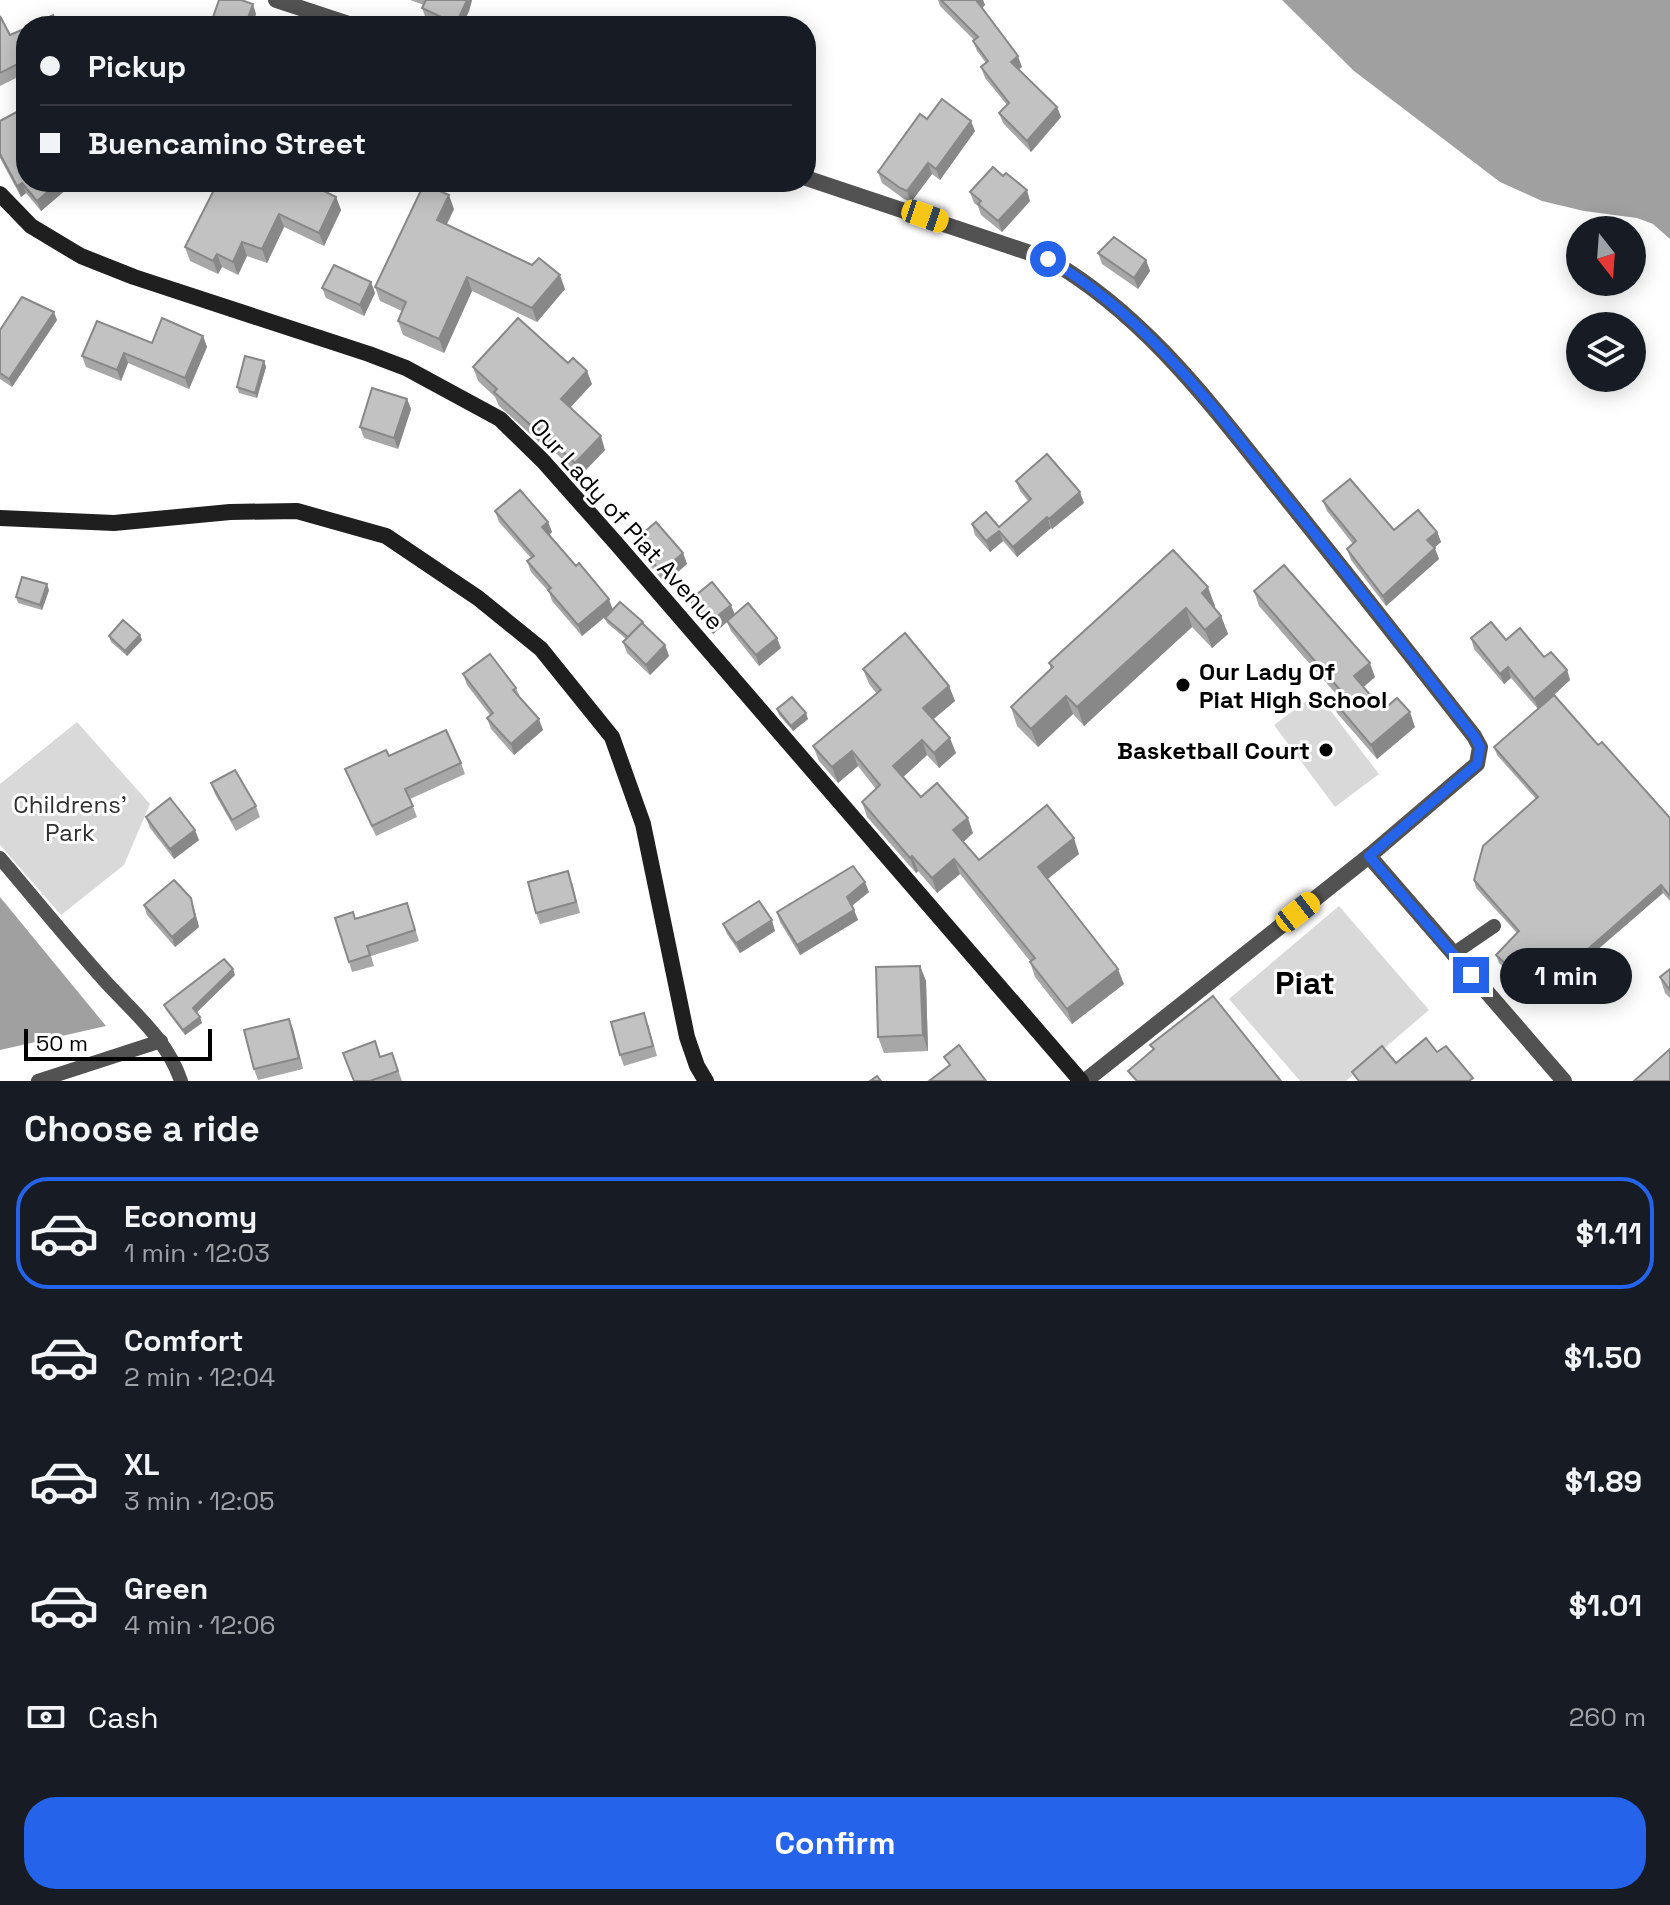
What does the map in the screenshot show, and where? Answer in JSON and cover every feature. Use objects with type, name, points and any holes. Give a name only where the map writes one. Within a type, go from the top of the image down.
[{"type":"street","points":[[276,0],[325,16]]},
{"type":"street","points":[[816,181],[1048,259],[1083,279],[1129,316],[1204,396],[1337,561],[1480,747],[1477,764],[1369,856],[1083,1081]]},
{"type":"street","name":"Our Lady of Piat Avenue","points":[[0,194],[31,226],[81,256],[134,277],[406,368],[500,419],[543,461],[615,542],[1083,1081]]},
{"type":"street","points":[[0,518],[114,523],[230,512],[297,511],[386,536],[478,598],[541,649],[612,737],[643,824],[687,1037],[706,1081]]},
{"type":"street","points":[[1369,856],[1564,1081]]},
{"type":"lane","points":[[0,858],[103,979],[161,1041],[174,1060],[181,1081]]},
{"type":"lane","points":[[1453,954],[1494,926]]},
{"type":"lane","points":[[38,1081],[161,1041]]},
{"type":"green space","name":"Basketball Court","points":[[1317,693],[1379,774],[1335,807],[1274,725]]},
{"type":"green space","name":"Childrens' Park","points":[[77,722],[150,804],[124,865],[61,915],[0,845],[0,784]]},
{"type":"green space","points":[[1339,906],[1429,1010],[1346,1081],[1300,1081],[1229,999]]},
{"type":"shaded area","points":[[1282,0],[1670,0],[1670,239],[1646,221],[1646,216],[1584,211],[1542,201],[1500,182],[1354,71]]},
{"type":"shaded area","points":[[0,897],[106,1026],[0,1050]]},
{"type":"building","points":[[219,0],[241,0],[253,4],[249,16],[213,16]]},
{"type":"building","points":[[426,0],[467,0],[460,16],[439,16],[422,8]]},
{"type":"building","points":[[941,0],[976,0],[1018,56],[1011,62],[1057,107],[1027,141],[999,113],[1009,103],[981,67],[988,61],[973,41],[978,37]]},
{"type":"building","points":[[0,16],[10,35],[16,32],[16,65],[0,73]]},
{"type":"building","points":[[942,99],[971,121],[936,169],[928,163],[907,191],[878,172],[920,114],[927,119]]},
{"type":"building","points":[[16,112],[16,184],[0,154],[0,121]]},
{"type":"building","points":[[993,167],[1027,190],[998,221],[978,204],[981,201],[970,192]]},
{"type":"building","points":[[30,192],[47,192],[37,201]]},
{"type":"building","points":[[213,192],[326,192],[336,197],[319,233],[279,214],[262,249],[242,242],[233,262],[217,254],[213,261],[185,247]]},
{"type":"building","points":[[420,192],[449,195],[437,220],[532,265],[539,258],[560,275],[532,308],[467,277],[439,339],[398,321],[406,302],[375,287]]},
{"type":"building","points":[[1114,237],[1146,260],[1134,278],[1098,253]]},
{"type":"building","points":[[334,265],[371,282],[360,305],[322,288]]},
{"type":"building","points":[[22,297],[54,312],[9,379],[0,373],[0,330]]},
{"type":"building","points":[[162,318],[203,336],[185,378],[124,353],[117,370],[82,356],[97,321],[152,343]]},
{"type":"building","points":[[518,318],[568,363],[573,358],[587,371],[561,399],[601,436],[575,463],[494,392],[497,389],[473,367]]},
{"type":"building","points":[[245,356],[264,361],[255,393],[237,387]]},
{"type":"building","points":[[372,388],[407,399],[394,438],[360,427]]},
{"type":"building","points":[[1047,454],[1080,492],[1013,547],[999,531],[986,541],[972,524],[986,512],[999,527],[1031,499],[1016,481]]},
{"type":"building","points":[[1350,479],[1394,530],[1418,510],[1437,532],[1427,540],[1435,548],[1383,596],[1347,549],[1356,541],[1323,501]]},
{"type":"building","points":[[520,490],[548,522],[542,527],[576,566],[579,563],[609,599],[578,625],[527,561],[534,556],[495,511]]},
{"type":"building","points":[[656,522],[683,553],[661,572],[634,541]]},
{"type":"building","points":[[1173,550],[1208,587],[1202,593],[1221,616],[1205,630],[1186,608],[1077,707],[1066,696],[1031,729],[1011,707],[1053,667],[1049,663]]},
{"type":"building","points":[[1284,565],[1370,663],[1354,676],[1383,710],[1397,698],[1410,712],[1371,745],[1332,699],[1341,691],[1254,591]]},
{"type":"building","points":[[22,577],[47,584],[40,605],[16,597]]},
{"type":"building","points":[[712,582],[731,605],[709,623],[690,600]]},
{"type":"building","points":[[620,602],[643,622],[628,637],[605,618]]},
{"type":"building","points":[[748,603],[777,638],[756,655],[727,621]]},
{"type":"building","points":[[123,620],[140,635],[125,651],[109,636]]},
{"type":"building","points":[[1491,622],[1506,640],[1520,628],[1544,657],[1551,652],[1567,670],[1534,699],[1508,667],[1500,674],[1471,638]]},
{"type":"building","points":[[642,623],[665,645],[646,665],[623,642]]},
{"type":"building","points":[[905,633],[949,686],[923,708],[950,738],[934,753],[922,740],[893,766],[921,797],[937,783],[968,818],[953,830],[979,860],[1047,805],[1074,838],[1038,867],[1118,969],[1067,1009],[1030,962],[1035,958],[954,859],[932,878],[912,856],[910,858],[862,802],[880,785],[852,751],[832,767],[813,746],[881,690],[863,669]]},
{"type":"building","points":[[490,654],[516,688],[513,690],[539,719],[511,744],[487,718],[493,713],[463,674]]},
{"type":"building","points":[[1554,695],[1598,745],[1602,742],[1670,818],[1670,896],[1661,885],[1580,956],[1543,958],[1522,979],[1496,955],[1519,931],[1474,880],[1483,846],[1538,797],[1494,747]]},
{"type":"building","points":[[792,697],[806,713],[791,726],[777,709]]},
{"type":"building","points":[[446,730],[461,763],[405,789],[413,806],[372,826],[345,769],[386,750],[389,756]]},
{"type":"building","points":[[235,770],[256,806],[232,820],[211,783]]},
{"type":"building","points":[[170,798],[195,830],[170,849],[146,817]]},
{"type":"building","points":[[853,866],[865,882],[847,897],[854,910],[797,945],[777,912]]},
{"type":"building","points":[[568,871],[576,902],[536,913],[528,882]]},
{"type":"building","points":[[174,880],[191,898],[195,917],[172,937],[144,905]]},
{"type":"building","points":[[759,901],[772,920],[736,943],[723,924]]},
{"type":"building","points":[[407,903],[415,930],[367,946],[370,955],[349,962],[335,918],[353,912],[355,919]]},
{"type":"building","points":[[224,959],[233,969],[193,1008],[200,1017],[183,1030],[164,1005]]},
{"type":"building","points":[[920,966],[923,1035],[878,1037],[876,967]]},
{"type":"building","points":[[1670,969],[1670,990],[1660,977]]},
{"type":"building","points":[[1213,996],[1281,1081],[1137,1081],[1128,1071],[1154,1049],[1150,1045]]},
{"type":"building","points":[[644,1013],[653,1046],[620,1055],[611,1022]]},
{"type":"building","points":[[289,1019],[299,1058],[254,1069],[244,1030]]},
{"type":"building","points":[[1426,1038],[1437,1052],[1446,1046],[1473,1078],[1469,1081],[1359,1081],[1352,1072],[1382,1046],[1396,1063]]},
{"type":"building","points":[[375,1041],[380,1057],[392,1053],[398,1071],[370,1081],[354,1081],[343,1053]]},
{"type":"building","points":[[959,1045],[986,1081],[929,1081],[950,1065],[944,1057]]},
{"type":"building","points":[[1670,1049],[1670,1081],[1634,1081]]},
{"type":"place","name":"Our Lady Of Piat High School","points":[[1183,685]]},
{"type":"place","name":"Basketball Court","points":[[1326,750]]},
{"type":"district","name":"Piat","points":[[1305,983]]},
{"type":"route","points":[[1048,259],[1083,279],[1129,316],[1204,396],[1474,736],[1480,747],[1477,764],[1369,856],[1471,975]]}]
